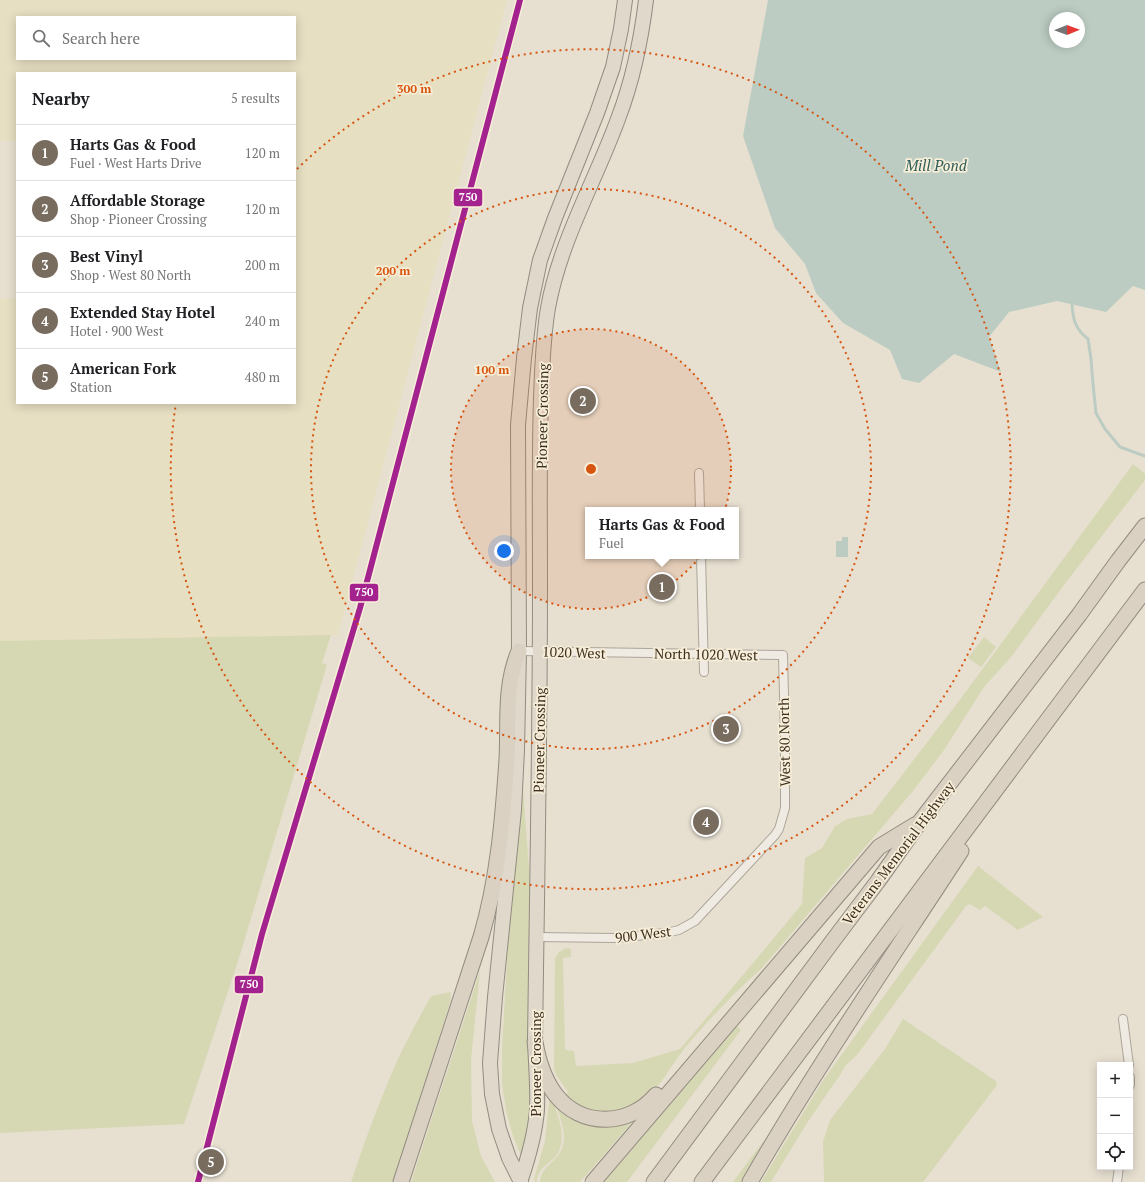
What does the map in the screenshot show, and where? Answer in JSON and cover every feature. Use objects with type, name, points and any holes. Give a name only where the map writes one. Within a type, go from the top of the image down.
[{"type":"highway","name":"Pioneer Crossing","points":[[521,1181],[509,1158],[499,1129],[492,1094],[490,1063],[495,997],[514,810],[517,750],[519,650],[518,425],[530,308],[540,260],[597,113],[613,67],[625,0]]},
{"type":"highway","name":"Pioneer Crossing","points":[[521,1181],[531,1145],[535,1123],[537,1086],[535,1042],[540,650],[540,425],[543,358],[548,309],[559,264],[572,227],[618,120],[630,82],[642,34],[646,0]]},
{"type":"highway","name":"Veterans Memorial Highway","points":[[654,1182],[878,881],[919,823],[1075,622],[1145,526]]},
{"type":"highway","points":[[702,1182],[1145,590]]},
{"type":"highway","points":[[401,1182],[479,943],[491,901],[504,808],[508,688],[512,668],[519,650]]},
{"type":"highway","points":[[750,1182],[780,1130],[822,1064],[1044,725]]},
{"type":"highway","points":[[592,1182],[879,846],[919,823]]},
{"type":"highway","points":[[535,1042],[544,1075],[554,1093],[560,1100],[566,1106],[579,1113],[594,1118],[612,1120],[638,1111],[649,1102],[719,1023],[741,1007]]},
{"type":"street","points":[[699,473],[700,507]]},
{"type":"street","points":[[701,559],[704,672]]},
{"type":"street","name":"1020 West","points":[[519,650],[629,653]]},
{"type":"street","name":"North 1020 West","points":[[629,653],[782,655]]},
{"type":"street","name":"West 80 North","points":[[779,829],[785,808],[785,736],[782,655]]},
{"type":"street","name":"900 West","points":[[536,938],[615,938],[666,933],[679,930],[695,921],[779,829]]},
{"type":"street","points":[[1124,1019],[1129,1062]]},
{"type":"street","points":[[1117,1182],[1119,1170]]},
{"type":"shaded area","points":[[0,0],[507,0],[338,635],[0,641],[0,299],[16,298],[16,404],[296,404],[296,72],[16,72],[16,141],[0,141]]},
{"type":"green space","points":[[1133,464],[1145,474],[1145,480],[1064,585],[1012,656],[984,687],[944,750],[913,791],[762,968],[706,1023],[689,1043],[653,1092],[645,1099],[627,1109],[607,1112],[597,1112],[577,1105],[565,1095],[568,1092],[556,1075],[554,1069],[555,958],[559,952],[566,948],[571,949],[571,957],[563,958],[565,1050],[574,1051],[576,1066],[633,1063],[680,1049],[802,904],[805,858],[822,848],[835,826],[847,819],[872,814],[959,701]]},
{"type":"green space","points":[[331,635],[322,663],[327,665],[240,955],[184,1124],[0,1133],[0,641]]},
{"type":"green space","points":[[984,637],[996,647],[981,667],[968,658]]},
{"type":"green space","points":[[523,788],[532,909],[529,1113],[521,1156],[513,1136],[506,1110],[502,1084],[502,1049],[509,923]]},
{"type":"green space","points":[[978,866],[1043,917],[1018,930],[985,906],[980,910],[970,904],[966,906],[857,1055],[845,1066],[809,1120],[771,1182],[761,1182],[824,1079]]},
{"type":"green space","points":[[480,971],[471,1060],[472,1121],[481,1156],[495,1182],[411,1182]]},
{"type":"green space","points":[[451,992],[450,1003],[393,1182],[351,1182],[380,1101],[395,1065],[410,1035],[431,996]]},
{"type":"green space","points":[[903,1019],[996,1081],[997,1085],[923,1182],[824,1182],[823,1142],[830,1120],[885,1049]]},
{"type":"green space","points":[[737,1026],[741,1030],[627,1182],[604,1182]]},
{"type":"green space","points":[[550,1093],[560,1123],[562,1139],[561,1146],[555,1157],[539,1173],[537,1182],[535,1182],[534,1179],[545,1141]]},
{"type":"green space","points":[[556,1104],[570,1112],[635,1119],[580,1182],[540,1182],[544,1171],[560,1153],[564,1140],[563,1127]]},
{"type":"green space","points":[[764,1140],[741,1182],[733,1182]]},
{"type":"water","name":"Mill Pond","points":[[768,0],[1145,0],[1145,290],[1133,286],[1106,312],[1057,301],[1009,312],[989,337],[1001,372],[954,354],[919,383],[902,379],[890,350],[843,323],[816,293],[805,264],[775,228],[743,136]]},
{"type":"water","points":[[842,537],[848,537],[848,557],[836,557],[836,541],[842,541]]},
{"type":"waterway","points":[[1072,305],[1077,328],[1088,339],[1096,413],[1105,429],[1120,447],[1145,456]]},
{"type":"transit line","name":"750","points":[[198,1182],[262,934],[360,608],[520,0]]},
{"type":"place","name":"Affordable Storage","points":[[583,401]]},
{"type":"place","name":"Harts Gas & Food","points":[[662,587]]},
{"type":"place","name":"Best Vinyl","points":[[726,729]]},
{"type":"place","name":"Extended Stay Hotel","points":[[706,822]]},
{"type":"place","name":"American Fork","points":[[211,1162]]}]
